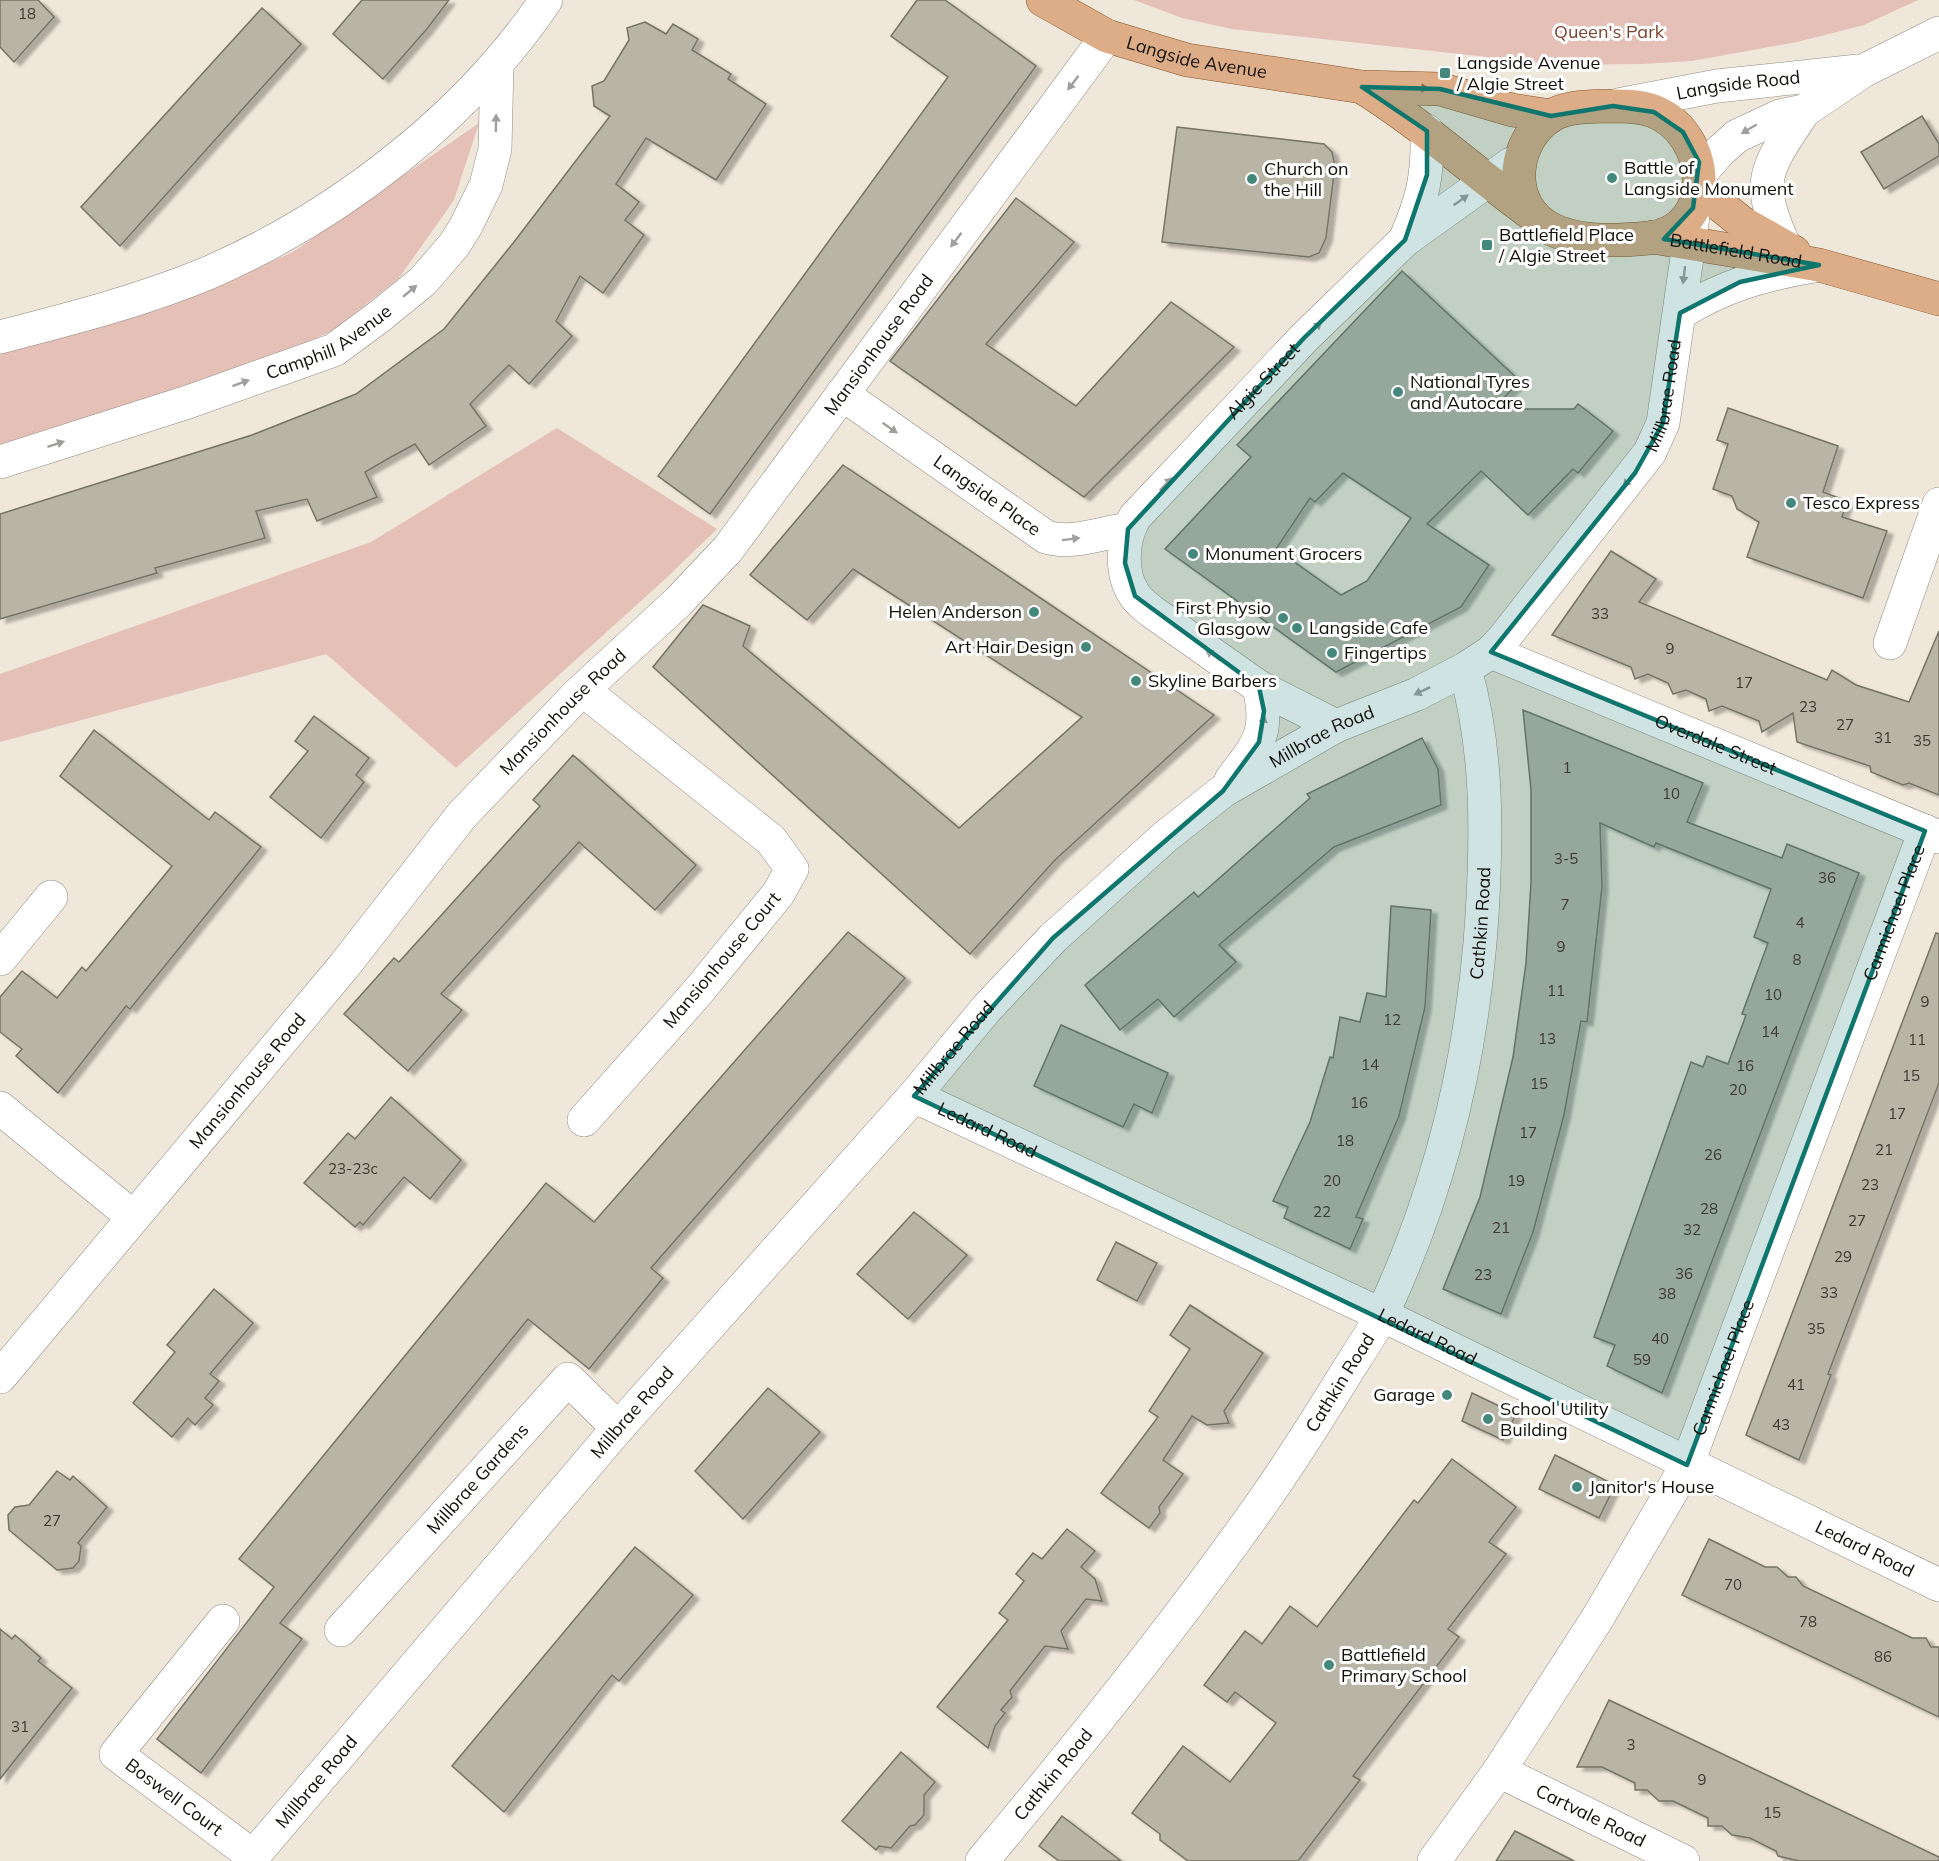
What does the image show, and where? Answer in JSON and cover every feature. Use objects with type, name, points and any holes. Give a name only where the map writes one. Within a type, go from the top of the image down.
[{"type":"main road","name":"Langside Avenue","points":[[1043,0],[1107,36],[1187,60],[1362,87],[1440,89],[1512,110],[1551,116]]},
{"type":"main road","name":"Langside Avenue","points":[[1362,87],[1426,131],[1488,182],[1533,215]]},
{"type":"main road","points":[[1613,106],[1645,109],[1671,121],[1683,132],[1693,148],[1698,186],[1686,219],[1677,228],[1653,237],[1578,237],[1544,225],[1533,215],[1520,195],[1518,176],[1520,158],[1538,127],[1551,116],[1571,109],[1613,106]]},
{"type":"main road","name":"Battlefield Road","points":[[1698,186],[1741,222],[1819,265]]},
{"type":"main road","name":"Battlefield Road","points":[[1653,237],[1819,265],[1939,299]]},
{"type":"street","points":[[0,337],[132,301],[208,273],[278,239],[384,169],[427,133],[497,64],[546,0]]},
{"type":"street","name":"Langside Road","points":[[1698,186],[1719,152],[1737,136],[1780,116],[1804,111],[1863,71],[1939,33]]},
{"type":"street","name":"Mansionhouse Road","points":[[0,1377],[344,966],[462,815],[583,690],[678,602],[728,549],[1107,36]]},
{"type":"street","name":"Camphill Avenue","points":[[0,462],[188,402],[334,350],[380,316],[423,281],[454,245],[486,185],[495,149],[497,64]]},
{"type":"street","name":"Langside Road","points":[[1613,106],[1717,86],[1863,71]]},
{"type":"street","points":[[1785,247],[1772,219],[1765,183],[1769,166],[1804,111]]},
{"type":"street","name":"Algie Street","points":[[1405,240],[1421,203],[1427,175],[1426,131]]},
{"type":"street","name":"Algie Street","points":[[1128,529],[1134,517],[1304,338],[1405,240],[1520,158]]},
{"type":"street","name":"Millbrae Road","points":[[251,1858],[618,1428],[914,1096],[987,1008],[1053,938],[1165,837],[1223,791],[1336,726],[1417,694],[1478,660],[1650,452],[1663,423],[1698,186]]},
{"type":"street","points":[[1680,313],[1708,295],[1740,282],[1767,274],[1819,265]]},
{"type":"street","name":"Langside Place","points":[[842,394],[1046,537],[1070,540],[1128,529]]},
{"type":"street","points":[[1890,644],[1939,504]]},
{"type":"street","points":[[1128,529],[1125,563],[1128,583],[1134,596],[1151,611],[1259,687],[1336,726]]},
{"type":"street","name":"Overdale Street","points":[[1478,660],[1932,834]]},
{"type":"street","name":"Cathkin Road","points":[[982,1861],[1050,1780],[1203,1586],[1299,1450],[1382,1315],[1417,1233],[1452,1125],[1474,1000],[1484,883],[1484,784],[1478,714],[1478,660]]},
{"type":"street","points":[[1223,791],[1259,742],[1264,711],[1259,687]]},
{"type":"street","name":"Mansionhouse Court","points":[[583,690],[771,840],[792,869],[778,894],[696,994],[584,1120]]},
{"type":"street","name":"Carmichael Place","points":[[1434,1861],[1499,1771],[1597,1619],[1687,1465],[1932,834]]},
{"type":"street","points":[[0,959],[51,897]]},
{"type":"street","name":"Ledard Road","points":[[914,1096],[1382,1315],[1687,1465],[1939,1585]]},
{"type":"street","points":[[0,1108],[133,1217]]},
{"type":"street","name":"Millbrae Gardens","points":[[341,1630],[568,1379],[618,1428]]},
{"type":"street","name":"Boswell Court","points":[[223,1620],[116,1754],[251,1858]]},
{"type":"street","name":"Cartvale Road","points":[[1499,1771],[1683,1861]]},
{"type":"highlighted area","points":[[1362,87],[1440,89],[1551,116],[1613,106],[1654,112],[1683,132],[1699,162],[1693,208],[1664,239],[1819,265],[1740,282],[1680,313],[1663,423],[1635,473],[1491,652],[1925,831],[1687,1465],[914,1096],[1053,938],[1223,791],[1259,742],[1264,711],[1259,687],[1135,596],[1125,563],[1128,529],[1304,338],[1405,240],[1427,175],[1427,131]]},
{"type":"green space","name":"Queen's Park","points":[[1134,0],[1918,0],[1864,25],[1797,42],[1692,61],[1561,65],[1232,29],[1182,18]]},
{"type":"green space","points":[[479,123],[454,200],[399,278],[334,330],[245,370],[0,447],[0,351],[159,310],[293,252]]},
{"type":"green space","points":[[557,428],[717,529],[662,582],[456,768],[326,654],[0,742],[0,674],[371,542]]},
{"type":"building","points":[[0,0],[38,0],[54,17],[14,62],[0,47]]},
{"type":"building","points":[[362,0],[449,0],[383,79],[333,34]]},
{"type":"building","points":[[917,0],[945,0],[1036,66],[710,514],[658,476],[948,77],[891,36]]},
{"type":"building","points":[[262,8],[301,44],[120,246],[81,207]]},
{"type":"building","points":[[645,22],[666,34],[673,24],[698,39],[692,50],[731,74],[728,79],[766,104],[716,180],[646,138],[616,184],[639,202],[625,220],[644,235],[603,293],[580,276],[556,321],[572,336],[529,384],[509,365],[470,404],[486,426],[429,465],[415,444],[391,457],[365,472],[377,497],[317,521],[307,499],[256,511],[265,538],[155,568],[157,573],[0,619],[0,514],[252,435],[356,394],[444,329],[610,116],[594,106],[592,86],[604,81],[629,40],[627,28]]},
{"type":"building","points":[[1922,116],[1939,144],[1939,156],[1884,189],[1861,152]]},
{"type":"building","name":"Church on the Hill","points":[[1177,127],[1324,144],[1332,152],[1335,166],[1326,238],[1319,253],[1309,257],[1162,242]]},
{"type":"building","points":[[1016,198],[1074,242],[986,344],[1035,378],[1076,406],[1171,302],[1234,347],[1084,497],[890,361]]},
{"type":"building","points":[[1402,271],[1520,381],[1493,409],[1574,409],[1578,404],[1613,431],[1578,473],[1573,469],[1528,515],[1481,471],[1427,524],[1489,565],[1461,607],[1336,672],[1165,549],[1251,457],[1237,445]],"holes":[[[1343,473],[1411,518],[1367,581],[1341,595],[1276,549],[1310,498],[1315,502]]]},
{"type":"building","name":"Tesco Express","points":[[1728,408],[1838,446],[1823,492],[1847,501],[1842,517],[1887,531],[1863,598],[1747,557],[1759,522],[1737,509],[1732,496],[1713,489],[1728,444],[1717,440]]},
{"type":"building","points":[[843,465],[1214,715],[1055,860],[970,954],[653,667],[703,605],[750,626],[743,646],[959,828],[1082,717],[853,569],[807,620],[750,575]]},
{"type":"building","points":[[1611,551],[1656,579],[1639,602],[1827,680],[1832,670],[1856,685],[1909,702],[1939,631],[1939,795],[1909,783],[1903,785],[1871,772],[1870,766],[1797,742],[1793,713],[1762,732],[1759,721],[1722,706],[1709,711],[1706,699],[1686,690],[1673,694],[1668,683],[1648,674],[1635,679],[1631,667],[1552,635]]},
{"type":"building","points":[[1523,710],[1703,783],[1687,822],[1782,858],[1787,844],[1859,873],[1662,1393],[1607,1366],[1615,1345],[1594,1337],[1691,1062],[1703,1067],[1707,1056],[1728,1064],[1746,1015],[1742,1014],[1768,943],[1754,937],[1771,889],[1656,843],[1654,847],[1600,823],[1602,887],[1587,1022],[1581,1021],[1564,1115],[1533,1232],[1501,1314],[1443,1289],[1480,1197],[1513,1057],[1526,963],[1531,883],[1531,790]]},
{"type":"building","points":[[314,716],[369,758],[356,775],[364,782],[321,838],[270,797],[308,751],[295,741]]},
{"type":"building","points":[[94,730],[209,820],[215,812],[261,847],[130,1009],[126,1006],[58,1093],[16,1056],[22,1049],[0,1032],[0,997],[22,971],[57,998],[82,967],[86,971],[172,866],[60,776]]},
{"type":"building","points":[[1422,738],[1438,769],[1441,805],[1334,847],[1219,945],[1236,962],[1174,1017],[1158,999],[1120,1030],[1085,985],[1194,892],[1198,897],[1310,798],[1307,794]]},
{"type":"building","points":[[573,755],[696,865],[655,910],[579,842],[441,994],[462,1010],[408,1071],[344,1014],[394,958],[399,962],[540,806],[533,800]]},
{"type":"building","points":[[1391,906],[1431,910],[1425,1007],[1399,1116],[1356,1217],[1363,1219],[1350,1249],[1284,1218],[1288,1207],[1273,1201],[1310,1122],[1330,1057],[1333,1058],[1340,1017],[1360,1022],[1367,993],[1386,997]]},
{"type":"building","points":[[848,932],[905,978],[651,1268],[663,1278],[589,1369],[528,1319],[280,1623],[302,1639],[201,1773],[157,1739],[274,1587],[239,1559],[546,1183],[594,1222]]},
{"type":"building","points":[[1936,933],[1939,934],[1939,1083],[1828,1374],[1831,1375],[1799,1460],[1746,1435]]},
{"type":"building","points":[[1061,1025],[1168,1073],[1152,1113],[1134,1104],[1123,1127],[1034,1086]]},
{"type":"building","points":[[391,1097],[461,1160],[430,1199],[404,1177],[363,1225],[360,1222],[355,1227],[304,1183],[348,1133],[355,1139]]},
{"type":"building","points":[[914,1212],[967,1255],[908,1319],[857,1274]]},
{"type":"building","points":[[1116,1242],[1157,1263],[1137,1301],[1097,1280]]},
{"type":"building","points":[[214,1289],[253,1323],[210,1374],[219,1381],[205,1398],[213,1405],[195,1425],[188,1418],[172,1437],[133,1403],[175,1352],[167,1345]]},
{"type":"building","points":[[1190,1305],[1263,1353],[1224,1411],[1229,1423],[1207,1425],[1192,1416],[1163,1460],[1183,1474],[1159,1507],[1160,1513],[1149,1528],[1101,1493],[1158,1417],[1149,1411],[1190,1349],[1170,1335]]},
{"type":"building","points":[[768,1388],[820,1432],[743,1519],[695,1471]]},
{"type":"building","name":"School Utility Building","points":[[1472,1393],[1516,1414],[1503,1440],[1462,1421]]},
{"type":"building","name":"Janitor's House","points":[[1555,1455],[1615,1485],[1599,1518],[1539,1489]]},
{"type":"building","name":"Battlefield Primary School","points":[[1452,1459],[1516,1507],[1489,1542],[1506,1554],[1448,1629],[1459,1637],[1353,1776],[1360,1780],[1298,1861],[1188,1861],[1160,1840],[1160,1834],[1132,1813],[1183,1746],[1230,1782],[1276,1723],[1235,1692],[1227,1702],[1204,1685],[1245,1631],[1262,1644],[1290,1606],[1317,1627],[1414,1500],[1418,1503]]},
{"type":"building","points":[[57,1471],[70,1480],[73,1476],[107,1507],[78,1543],[81,1546],[79,1561],[73,1568],[57,1570],[9,1530],[8,1515],[15,1507],[29,1505]]},
{"type":"building","points":[[1067,1529],[1095,1551],[1081,1567],[1095,1579],[1102,1601],[1086,1599],[1061,1631],[1068,1649],[1045,1646],[1010,1691],[1012,1697],[1001,1710],[1005,1713],[995,1726],[988,1748],[937,1707],[1008,1620],[999,1613],[1024,1581],[1016,1574],[1033,1553],[1042,1559]]},
{"type":"building","points":[[1709,1539],[1765,1567],[1777,1567],[1788,1577],[1796,1577],[1803,1586],[1912,1638],[1926,1638],[1931,1647],[1939,1647],[1939,1717],[1682,1595]]},
{"type":"building","points":[[635,1547],[693,1595],[619,1681],[612,1675],[504,1812],[452,1766]]},
{"type":"building","points":[[0,1629],[12,1639],[15,1635],[41,1658],[38,1661],[72,1688],[0,1779]]},
{"type":"building","points":[[1609,1700],[1939,1857],[1939,1861],[1799,1861],[1778,1856],[1776,1851],[1750,1838],[1732,1835],[1722,1826],[1708,1826],[1708,1818],[1673,1801],[1659,1801],[1647,1790],[1635,1790],[1635,1783],[1602,1767],[1577,1767]]},
{"type":"building","points":[[901,1752],[935,1782],[924,1795],[924,1815],[915,1825],[910,1826],[891,1848],[879,1846],[876,1850],[842,1821]]},
{"type":"building","points":[[1062,1816],[1121,1861],[1059,1861],[1039,1846]]},
{"type":"building","points":[[1515,1831],[1574,1861],[1496,1861]]},
{"type":"place","name":"Langside Avenue / Algie Street","points":[[1445,73]]},
{"type":"place","name":"Battle of Langside Monument","points":[[1612,178]]},
{"type":"place","name":"Church on the Hill","points":[[1252,179]]},
{"type":"place","name":"Battlefield Place / Algie Street","points":[[1487,245]]},
{"type":"place","name":"National Tyres and Autocare","points":[[1398,392]]},
{"type":"place","name":"Tesco Express","points":[[1791,503]]},
{"type":"place","name":"Monument Grocers","points":[[1193,554]]},
{"type":"place","name":"Helen Anderson","points":[[1034,612]]},
{"type":"place","name":"First Physio Glasgow","points":[[1283,618]]},
{"type":"place","name":"Langside Cafe","points":[[1297,628]]},
{"type":"place","name":"Art Hair Design","points":[[1086,647]]},
{"type":"place","name":"Fingertips","points":[[1332,653]]},
{"type":"place","name":"Skyline Barbers","points":[[1136,681]]},
{"type":"place","name":"Garage","points":[[1447,1395]]},
{"type":"place","name":"School Utility Building","points":[[1488,1419]]},
{"type":"place","name":"Janitor's House","points":[[1577,1487]]},
{"type":"place","name":"Battlefield Primary School","points":[[1329,1665]]}]
